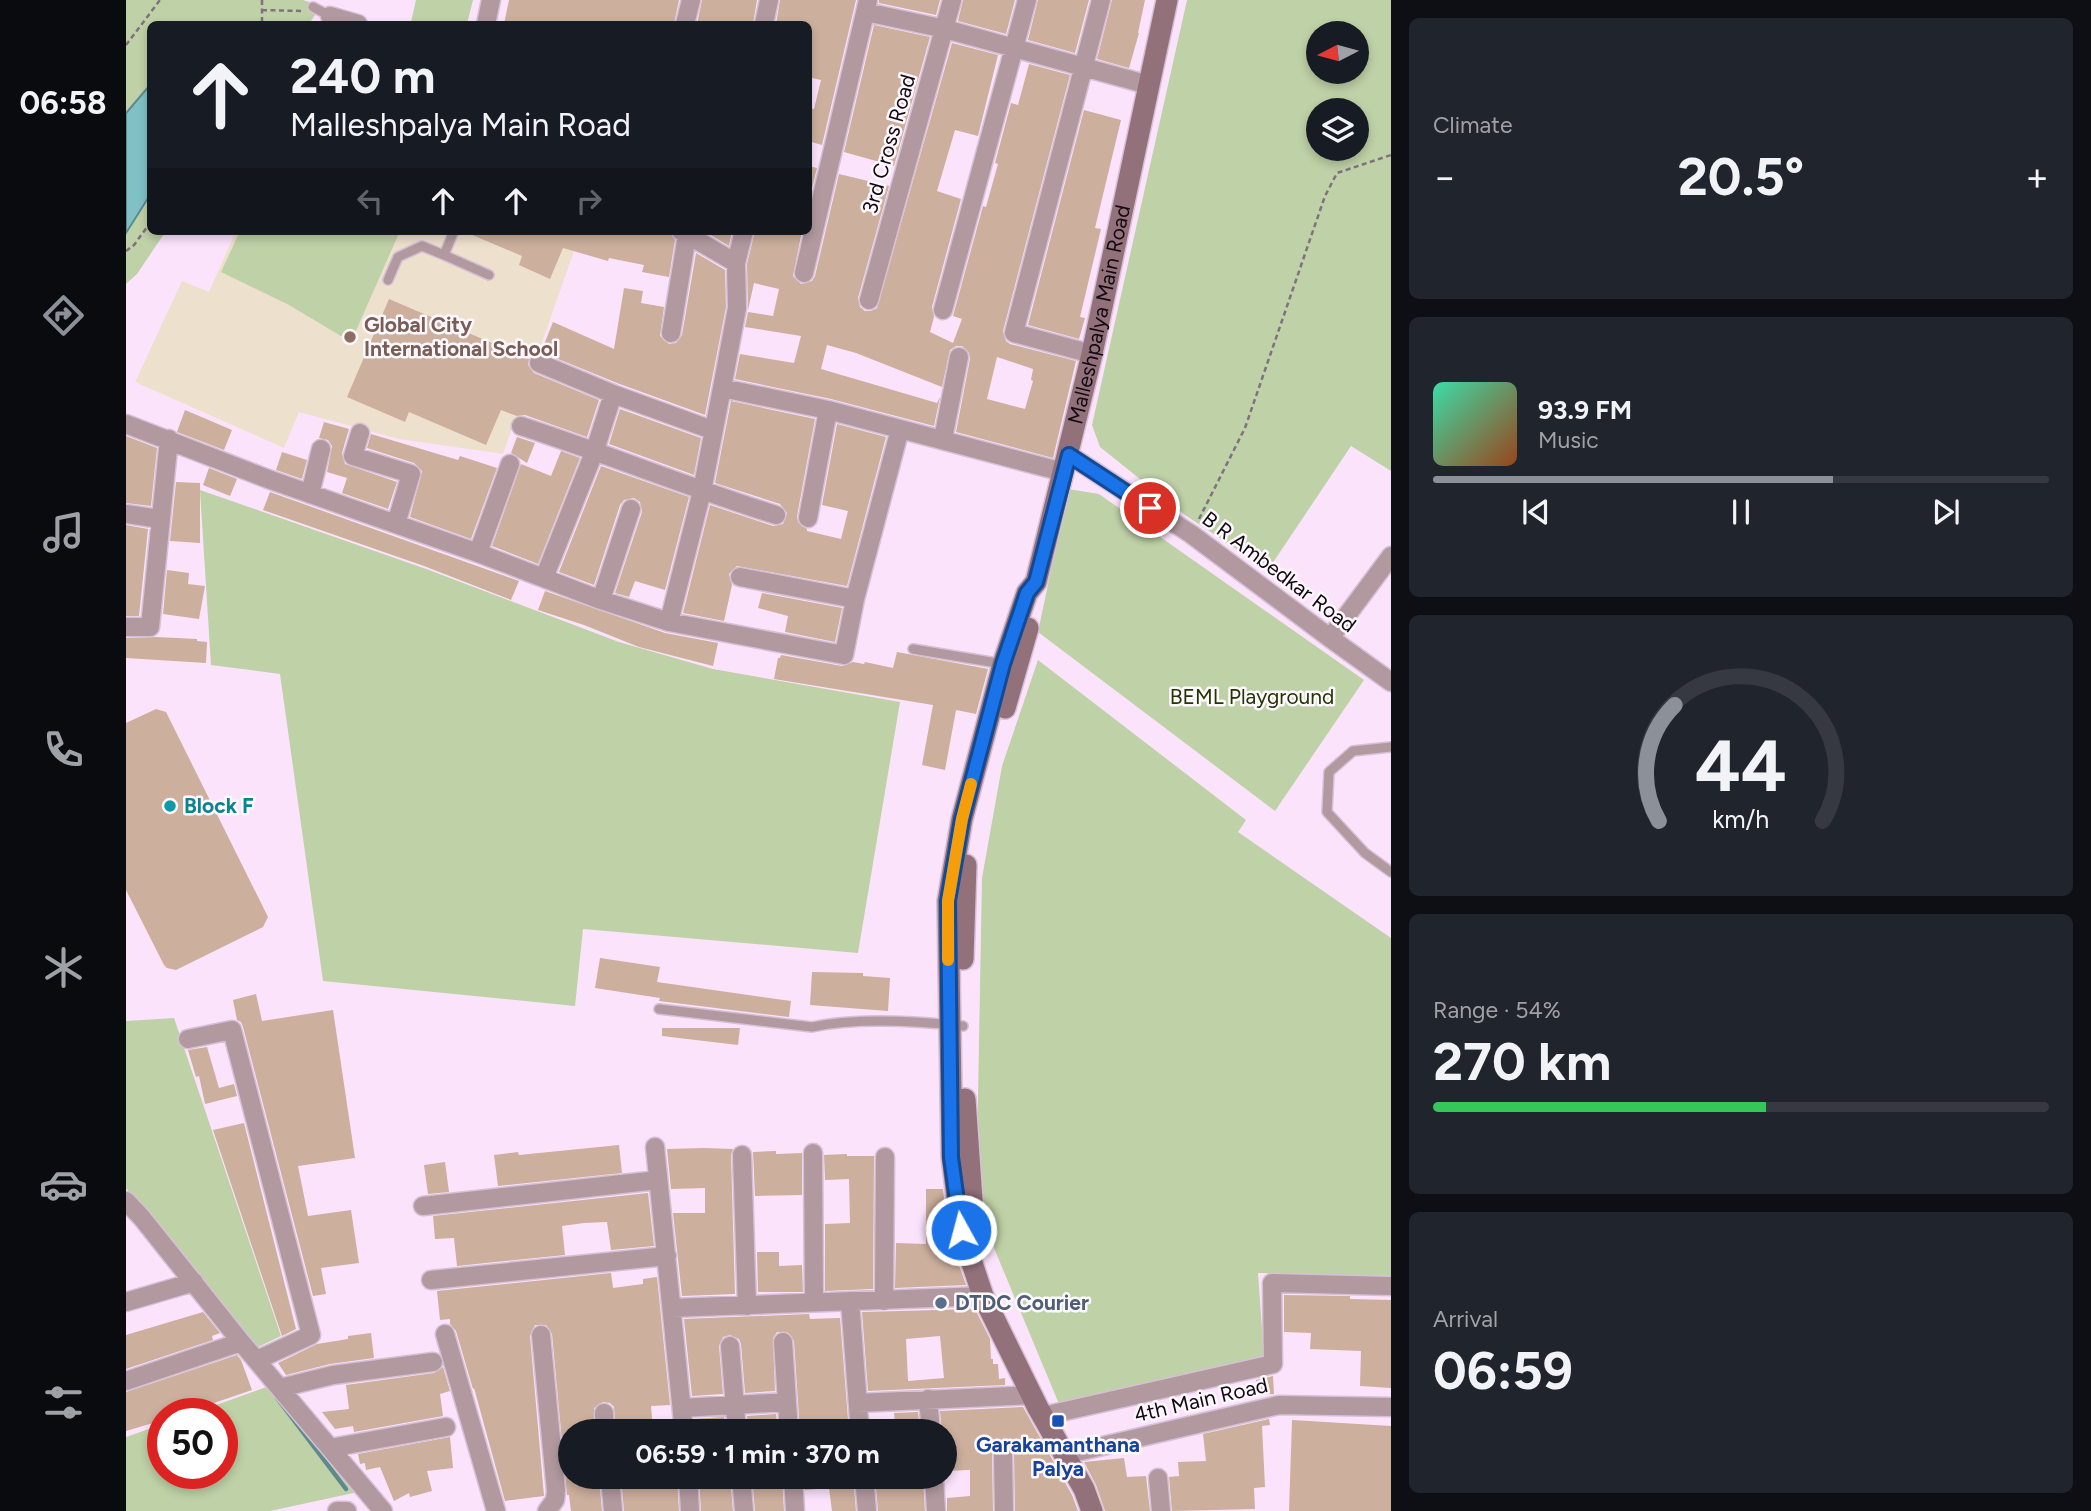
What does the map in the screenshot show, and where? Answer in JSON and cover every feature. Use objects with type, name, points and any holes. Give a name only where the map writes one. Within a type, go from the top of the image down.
[{"type":"main road","name":"Malleshpalya Main Road","points":[[956,1025],[948,901],[962,819],[1003,664],[1027,593],[1036,582],[1066,464],[1093,354],[1167,0]]},
{"type":"main road","points":[[1036,582],[1036,596],[1020,663],[992,752],[966,860],[951,1157],[961,1230],[983,1296],[1038,1406],[1084,1489],[1092,1511]]},
{"type":"main road","points":[[956,1025],[974,1225],[1001,1304],[1038,1396],[1038,1406]]},
{"type":"street","points":[[487,21],[491,0]]},
{"type":"street","points":[[686,21],[691,0]]},
{"type":"street","points":[[765,21],[769,0]]},
{"type":"street","name":"3rd Cross Road","points":[[869,300],[952,0]]},
{"type":"street","points":[[943,310],[1027,0]]},
{"type":"street","points":[[1093,354],[1014,333],[1101,0]]},
{"type":"street","points":[[804,273],[867,6],[1149,85]]},
{"type":"street","points":[[330,16],[348,21]]},
{"type":"street","points":[[671,333],[684,235]]},
{"type":"street","points":[[687,235],[736,263]]},
{"type":"street","points":[[669,622],[702,491],[722,388],[737,308],[736,263],[743,235]]},
{"type":"street","points":[[943,439],[959,356]]},
{"type":"street","points":[[539,363],[612,394],[712,430]]},
{"type":"street","name":"B R Ambedkar Road","points":[[722,388],[828,410],[943,439],[1066,464],[1191,534],[1330,639],[1391,681]]},
{"type":"street","points":[[544,578],[595,450],[612,394]]},
{"type":"street","points":[[808,517],[828,410]]},
{"type":"street","points":[[126,424],[310,494],[601,600],[669,622],[844,655],[855,599],[900,429]]},
{"type":"street","points":[[520,426],[776,515]]},
{"type":"street","points":[[360,433],[353,456],[411,474],[396,524]]},
{"type":"street","points":[[126,626],[150,627],[169,439]]},
{"type":"street","points":[[310,494],[321,449]]},
{"type":"street","points":[[478,553],[510,464]]},
{"type":"street","points":[[601,600],[631,509]]},
{"type":"street","points":[[126,514],[160,519]]},
{"type":"street","points":[[1330,639],[1391,556]]},
{"type":"street","points":[[740,577],[855,599]]},
{"type":"street","points":[[188,1039],[232,1030],[311,1335],[257,1360]]},
{"type":"street","points":[[655,1147],[683,1419]]},
{"type":"street","points":[[813,1153],[814,1302]]},
{"type":"street","points":[[742,1155],[747,1306]]},
{"type":"street","points":[[884,1301],[885,1157]]},
{"type":"street","points":[[423,1206],[658,1180]]},
{"type":"street","points":[[126,1201],[134,1220],[194,1282],[383,1511]]},
{"type":"street","points":[[430,1280],[667,1256]]},
{"type":"street","points":[[126,1302],[194,1282]]},
{"type":"street","points":[[858,1403],[928,1399],[1038,1406],[1273,1364],[1272,1283],[1391,1286]]},
{"type":"street","points":[[672,1308],[983,1296]]},
{"type":"street","points":[[850,1301],[859,1419]]},
{"type":"street","points":[[445,1334],[496,1511]]},
{"type":"street","points":[[541,1335],[556,1491],[555,1500],[547,1511]]},
{"type":"street","points":[[126,1381],[241,1342]]},
{"type":"street","points":[[783,1342],[788,1419]]},
{"type":"street","points":[[730,1346],[736,1419]]},
{"type":"street","points":[[280,1388],[333,1375],[433,1362]]},
{"type":"street","points":[[928,1399],[930,1419]]},
{"type":"street","points":[[682,1408],[787,1402]]},
{"type":"street","name":"4th Main Road","points":[[1064,1455],[1279,1405],[1391,1407]]},
{"type":"street","points":[[604,1413],[605,1419]]},
{"type":"street","points":[[330,1448],[446,1427]]},
{"type":"street","points":[[1003,1455],[1004,1511]]},
{"type":"street","points":[[1158,1478],[1161,1511]]},
{"type":"street","points":[[611,1489],[613,1511]]},
{"type":"street","points":[[689,1489],[690,1511]]},
{"type":"street","points":[[742,1489],[744,1511]]},
{"type":"street","points":[[794,1489],[795,1511]]},
{"type":"street","points":[[865,1489],[867,1511]]},
{"type":"street","points":[[935,1489],[936,1511]]},
{"type":"street","points":[[337,1511],[347,1511]]},
{"type":"lane","points":[[313,7],[330,16]]},
{"type":"lane","points":[[444,255],[452,235]]},
{"type":"lane","points":[[387,280],[398,257],[422,246],[489,275]]},
{"type":"lane","points":[[913,649],[1003,664]]},
{"type":"lane","points":[[1391,747],[1353,751],[1329,772],[1327,812],[1365,853],[1391,872]]},
{"type":"lane","points":[[659,1009],[812,1027],[832,1023],[956,1025]]},
{"type":"path","points":[[126,45],[160,0]]},
{"type":"path","points":[[262,0],[262,21]]},
{"type":"path","points":[[262,10],[290,10],[330,16]]},
{"type":"path","points":[[1191,534],[1245,428],[1325,196],[1338,173],[1391,155]]},
{"type":"path","points":[[126,251],[147,227]]},
{"type":"shaded area","points":[[147,88],[147,200],[126,233],[126,113]]},
{"type":"shaded area","name":"Global City International School","points":[[234,235],[580,235],[503,454],[399,439],[299,412],[284,448],[135,382],[182,281],[209,292]]},
{"type":"green space","points":[[126,0],[303,0],[321,6],[311,21],[147,21],[147,235],[163,235],[137,274],[126,284]]},
{"type":"green space","points":[[416,0],[473,0],[468,21],[411,21]]},
{"type":"green space","points":[[1187,0],[1391,0],[1391,471],[1351,446],[1268,570],[1185,515],[1100,447],[1092,425]]},
{"type":"green space","points":[[238,235],[398,235],[351,342],[289,305],[221,272]]},
{"type":"green space","name":"BEML Playground","points":[[1068,489],[1099,494],[1364,680],[1275,811],[1038,632]]},
{"type":"green space","points":[[200,490],[429,570],[619,642],[713,669],[900,702],[858,953],[583,929],[575,1006],[323,981],[280,674],[211,665]]},
{"type":"green space","points":[[1038,660],[1246,820],[1238,832],[1391,938],[1391,1276],[1258,1273],[1264,1357],[1059,1404],[989,1236],[977,1153],[982,878],[1002,766]]},
{"type":"green space","points":[[174,1018],[281,1336],[256,1348],[126,1188],[126,1021]]},
{"type":"green space","points":[[269,1386],[290,1417],[358,1492],[270,1511],[126,1511],[126,1437],[147,1430],[147,1489],[238,1489],[238,1398],[236,1398]]},
{"type":"building","points":[[509,0],[679,0],[675,21],[505,21]]},
{"type":"building","points":[[702,0],[757,0],[754,21],[698,21]]},
{"type":"building","points":[[780,0],[856,0],[822,145],[812,142],[812,109],[821,80],[812,78],[812,21],[776,21]]},
{"type":"building","points":[[879,0],[940,0],[936,15],[879,3]]},
{"type":"building","points":[[963,0],[1015,0],[1006,34],[958,21]]},
{"type":"building","points":[[1038,0],[1089,0],[1075,53],[1028,40]]},
{"type":"building","points":[[1112,0],[1145,0],[1129,68],[1097,59]]},
{"type":"building","points":[[874,25],[930,37],[894,166],[844,152]]},
{"type":"building","points":[[952,43],[998,55],[978,136],[955,130],[937,191],[961,199],[932,307],[934,317],[930,332],[953,343],[962,319],[953,316],[983,206],[986,207],[998,164],[995,163],[1011,103],[1018,105],[1029,64],[1070,75],[1003,331],[1010,344],[1076,361],[1053,458],[956,432],[970,359],[969,353],[962,346],[950,350],[942,387],[856,353],[827,345],[821,369],[937,403],[940,397],[934,426],[831,399],[735,379],[740,354],[794,363],[801,336],[745,327],[748,312],[773,316],[779,289],[754,283],[748,310],[747,264],[754,235],[801,235],[793,276],[801,284],[812,281],[839,174],[889,186],[858,298],[860,307],[871,311],[877,308]],"holes":[[[997,357],[1033,369],[1033,381],[1025,409],[987,399]]]},
{"type":"building","points":[[1084,110],[1121,120],[1095,228],[1101,229],[1080,317],[1085,318],[1079,339],[1028,325]]},
{"type":"building","points":[[812,167],[817,168],[812,188]]},
{"type":"building","points":[[472,235],[672,235],[675,240],[669,277],[642,272],[644,265],[609,258],[608,261],[563,248],[550,279],[519,265],[522,256]]},
{"type":"building","points":[[711,235],[731,235],[729,246]]},
{"type":"building","points":[[696,253],[725,270],[726,307],[705,415],[541,352],[553,322],[614,349],[624,288],[643,291],[641,303],[664,307],[660,336],[669,344],[676,343],[682,335]]},
{"type":"building","points":[[389,299],[529,359],[528,365],[534,373],[599,400],[587,437],[525,415],[517,416],[501,410],[486,445],[409,412],[405,422],[347,397]]},
{"type":"building","points":[[731,401],[815,419],[798,522],[807,531],[841,539],[848,511],[822,505],[837,424],[886,437],[847,586],[737,566],[729,574],[732,585],[724,621],[683,613],[710,505],[773,526],[783,524],[787,513],[780,504],[715,483]]},
{"type":"building","points":[[620,409],[701,438],[694,475],[609,444]]},
{"type":"building","points":[[185,410],[232,430],[224,450],[177,432]]},
{"type":"building","points":[[324,422],[349,429],[342,453],[345,464],[397,482],[388,509],[342,493],[347,478],[327,472],[332,446],[328,440],[319,438]]},
{"type":"building","points":[[371,434],[458,460],[460,456],[497,468],[471,539],[410,517],[422,471],[414,463],[367,448]]},
{"type":"building","points":[[126,436],[157,448],[151,506],[126,503]]},
{"type":"building","points":[[517,437],[535,443],[527,463],[511,453]]},
{"type":"building","points":[[561,451],[580,458],[538,564],[492,546],[521,464],[551,476]]},
{"type":"building","points":[[282,452],[307,460],[302,479],[276,470]]},
{"type":"building","points":[[601,466],[689,497],[665,590],[635,581],[629,597],[615,593],[642,512],[640,502],[634,498],[624,500],[620,505],[594,585],[559,572]]},
{"type":"building","points":[[209,468],[237,479],[230,496],[203,485]]},
{"type":"building","points":[[176,482],[200,483],[200,543],[170,541]]},
{"type":"building","points":[[270,492],[519,581],[511,600],[424,566],[263,510]]},
{"type":"building","points":[[126,525],[148,529],[139,616],[126,616]]},
{"type":"building","points":[[167,570],[189,573],[188,584],[205,586],[199,619],[163,614]]},
{"type":"building","points":[[545,591],[665,633],[718,643],[713,666],[639,647],[538,610]]},
{"type":"building","points":[[762,593],[842,608],[835,642],[785,632],[788,616],[758,608]]},
{"type":"building","points":[[156,637],[207,642],[206,663],[126,658],[126,638]]},
{"type":"building","points":[[897,652],[988,669],[976,714],[956,710],[945,770],[922,765],[933,705],[774,679],[781,655],[842,666],[865,662],[893,668]]},
{"type":"building","name":"Block F","points":[[156,709],[166,712],[268,917],[263,927],[176,970],[164,965],[126,890],[126,723]]},
{"type":"building","points":[[600,958],[660,967],[657,982],[791,1001],[789,1017],[659,1001],[660,998],[595,988]]},
{"type":"building","points":[[812,972],[863,973],[863,976],[890,978],[888,1011],[810,1005]]},
{"type":"building","points":[[256,994],[262,1021],[333,1010],[355,1158],[298,1166],[308,1216],[351,1210],[359,1263],[321,1268],[326,1294],[313,1296],[243,1027],[237,1020],[233,1000]]},
{"type":"building","points":[[662,1028],[740,1028],[738,1045],[662,1036]]},
{"type":"building","points":[[207,1047],[219,1088],[234,1084],[237,1096],[205,1104],[199,1076],[196,1077],[188,1050]]},
{"type":"building","points":[[244,1123],[296,1329],[282,1336],[213,1130]]},
{"type":"building","points":[[619,1145],[622,1173],[498,1186],[494,1155]]},
{"type":"building","points":[[667,1149],[733,1149],[735,1294],[682,1296],[673,1213],[705,1213],[705,1188],[671,1189]]},
{"type":"building","points":[[776,1151],[776,1154],[802,1153],[802,1195],[755,1196],[753,1152]]},
{"type":"building","points":[[824,1155],[874,1156],[873,1289],[825,1291],[825,1224],[850,1223],[849,1179],[825,1180]]},
{"type":"building","points":[[445,1162],[449,1192],[428,1194],[424,1165]]},
{"type":"building","points":[[926,1189],[943,1189],[948,1234],[966,1285],[895,1288],[896,1243],[926,1244]]},
{"type":"building","points":[[648,1193],[654,1246],[611,1250],[607,1222],[584,1223],[562,1226],[565,1255],[457,1266],[454,1238],[435,1239],[433,1216]]},
{"type":"building","points":[[757,1252],[779,1252],[779,1266],[802,1265],[803,1292],[758,1292]]},
{"type":"building","points":[[611,1273],[613,1288],[643,1284],[643,1279],[657,1277],[670,1405],[651,1406],[652,1419],[615,1419],[614,1407],[603,1402],[594,1408],[594,1419],[560,1419],[552,1334],[546,1325],[535,1325],[530,1336],[544,1496],[505,1501],[456,1331],[450,1324],[450,1319],[440,1320],[437,1291]]},
{"type":"building","points":[[1284,1295],[1391,1300],[1391,1388],[1360,1386],[1361,1351],[1310,1349],[1311,1333],[1284,1332]]},
{"type":"building","points":[[975,1309],[990,1339],[991,1359],[993,1364],[998,1364],[999,1379],[1005,1378],[1005,1385],[868,1391],[862,1312]],"holes":[[[940,1336],[944,1378],[908,1381],[906,1339]]]},
{"type":"building","points":[[203,1312],[220,1333],[212,1336],[213,1340],[126,1369],[126,1335]]},
{"type":"building","points":[[809,1314],[810,1319],[840,1318],[848,1419],[799,1419],[794,1341],[787,1332],[777,1332],[773,1338],[775,1391],[745,1393],[741,1344],[739,1339],[730,1335],[723,1337],[719,1346],[723,1394],[692,1396],[684,1319]]},
{"type":"building","points":[[371,1333],[374,1358],[330,1364],[286,1375],[278,1363],[317,1344]]},
{"type":"building","points":[[237,1355],[252,1390],[229,1398],[147,1398],[147,1425],[126,1431],[126,1392]]},
{"type":"building","points":[[443,1367],[450,1391],[440,1394],[443,1416],[354,1432],[353,1426],[335,1429],[322,1412],[349,1409],[346,1385],[434,1373]]},
{"type":"building","points":[[1273,1376],[1274,1394],[1257,1395],[1256,1380]]},
{"type":"building","points":[[1023,1407],[1072,1495],[1078,1511],[1015,1511],[1014,1454],[1012,1449],[1003,1444],[997,1446],[992,1455],[993,1511],[947,1511],[947,1498],[970,1496],[970,1470],[957,1471],[957,1419],[941,1419],[940,1411]]},
{"type":"building","points":[[918,1412],[919,1419],[895,1419],[894,1413]]},
{"type":"building","points":[[776,1414],[777,1419],[747,1419],[747,1416]]},
{"type":"building","points":[[1269,1419],[1270,1425],[1262,1426],[1265,1487],[1254,1488],[1255,1509],[1172,1511],[1169,1477],[1179,1476],[1178,1462],[1206,1461],[1203,1434]]},
{"type":"building","points":[[1292,1420],[1391,1426],[1391,1511],[1289,1511]]},
{"type":"building","points":[[450,1437],[453,1468],[427,1471],[432,1491],[410,1497],[409,1493],[394,1501],[380,1467],[366,1470],[365,1463],[360,1464],[358,1454]]},
{"type":"building","points":[[1124,1458],[1127,1477],[1146,1476],[1150,1511],[1105,1511],[1084,1462]]},
{"type":"building","points":[[566,1489],[600,1489],[602,1511],[571,1511]]},
{"type":"building","points":[[622,1489],[678,1489],[679,1511],[624,1511]]},
{"type":"building","points":[[700,1489],[731,1489],[733,1511],[701,1511]]},
{"type":"building","points":[[753,1489],[783,1489],[784,1511],[755,1511]]},
{"type":"building","points":[[829,1489],[854,1489],[856,1511],[832,1511]]},
{"type":"building","points":[[876,1489],[924,1489],[925,1511],[878,1511]]},
{"type":"waterway","points":[[277,1398],[346,1489]]},
{"type":"slow traffic","points":[[948,960],[948,901],[971,784]]},
{"type":"place","name":"Global City International School","points":[[350,337]]},
{"type":"place","name":"Block F","points":[[170,806]]},
{"type":"place","name":"DTDC Courier","points":[[941,1303]]},
{"type":"place","name":"Garakamanthana Palya","points":[[1058,1421]]},
{"type":"route","points":[[961,1230],[951,1157],[948,901],[962,819],[1003,664],[1027,593],[1036,582],[1069,455],[1150,508]]}]
